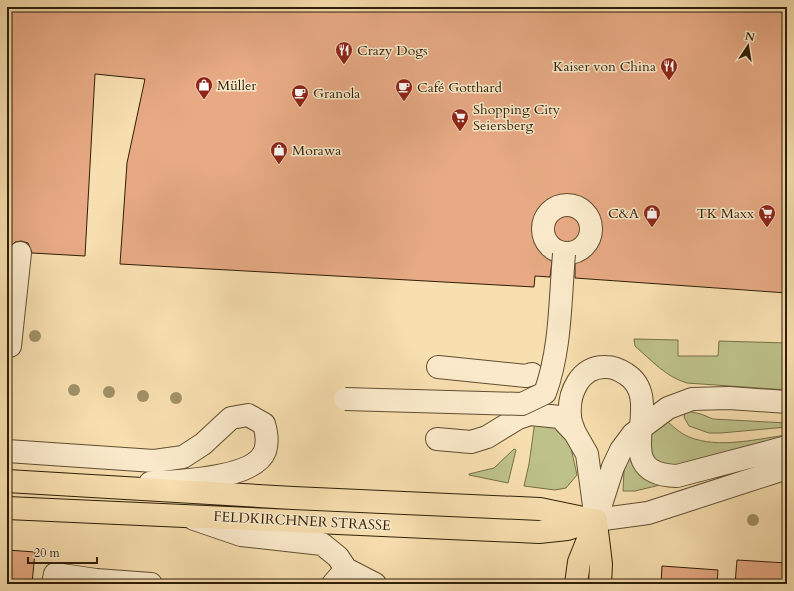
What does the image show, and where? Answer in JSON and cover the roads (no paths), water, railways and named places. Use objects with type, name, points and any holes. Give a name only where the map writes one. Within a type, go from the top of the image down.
[{"type":"main road","name":"FELDKIRCHNER STRASSE","points":[[7,481],[114,486],[293,498],[540,509],[596,520]]},
{"type":"main road","name":"FELDKIRCHNER STRASSE","points":[[7,508],[539,532],[567,528],[596,520]]},
{"type":"main road","points":[[576,584],[579,562],[596,520]]},
{"type":"main road","points":[[596,520],[601,564],[600,584]]},
{"type":"street","points":[[10,346],[20,253]]},
{"type":"street","points":[[345,399],[522,404],[545,393],[551,375],[556,339],[564,254]]},
{"type":"street","points":[[438,367],[529,375],[574,385]]},
{"type":"street","points":[[596,520],[587,454],[575,433],[570,416],[570,402],[574,385],[592,369],[606,367],[619,370],[631,377],[639,388],[643,404],[638,448],[641,460],[651,470],[662,476],[677,476],[787,447]]},
{"type":"street","points":[[596,520],[613,467],[621,450],[633,434],[668,408],[692,399],[729,398],[787,402]]},
{"type":"street","points":[[437,439],[471,442],[487,438],[518,418],[530,414],[560,417],[575,433]]},
{"type":"street","points":[[7,451],[154,461],[183,457],[203,444],[232,418],[248,415],[264,424],[268,437],[264,453],[249,468],[215,477],[114,486]]},
{"type":"street","name":"FELDKIRCHNER STRASSE","points":[[596,520],[648,513],[787,468]]},
{"type":"street","points":[[184,516],[241,535],[322,544],[338,557],[340,577],[375,584]]},
{"type":"street","points":[[53,584],[55,574],[96,582],[151,584]]},
{"type":"place","name":"Crazy Dogs","points":[[344,65]]},
{"type":"place","name":"Kaiser von China","points":[[669,81]]},
{"type":"place","name":"Müller","points":[[204,100]]},
{"type":"place","name":"Café Gotthard","points":[[404,102]]},
{"type":"place","name":"Granola","points":[[300,108]]},
{"type":"place","name":"Shopping City Seiersberg","points":[[460,132]]},
{"type":"place","name":"Morawa","points":[[279,165]]},
{"type":"place","name":"C&A","points":[[652,228]]},
{"type":"place","name":"TK Maxx","points":[[767,228]]}]
